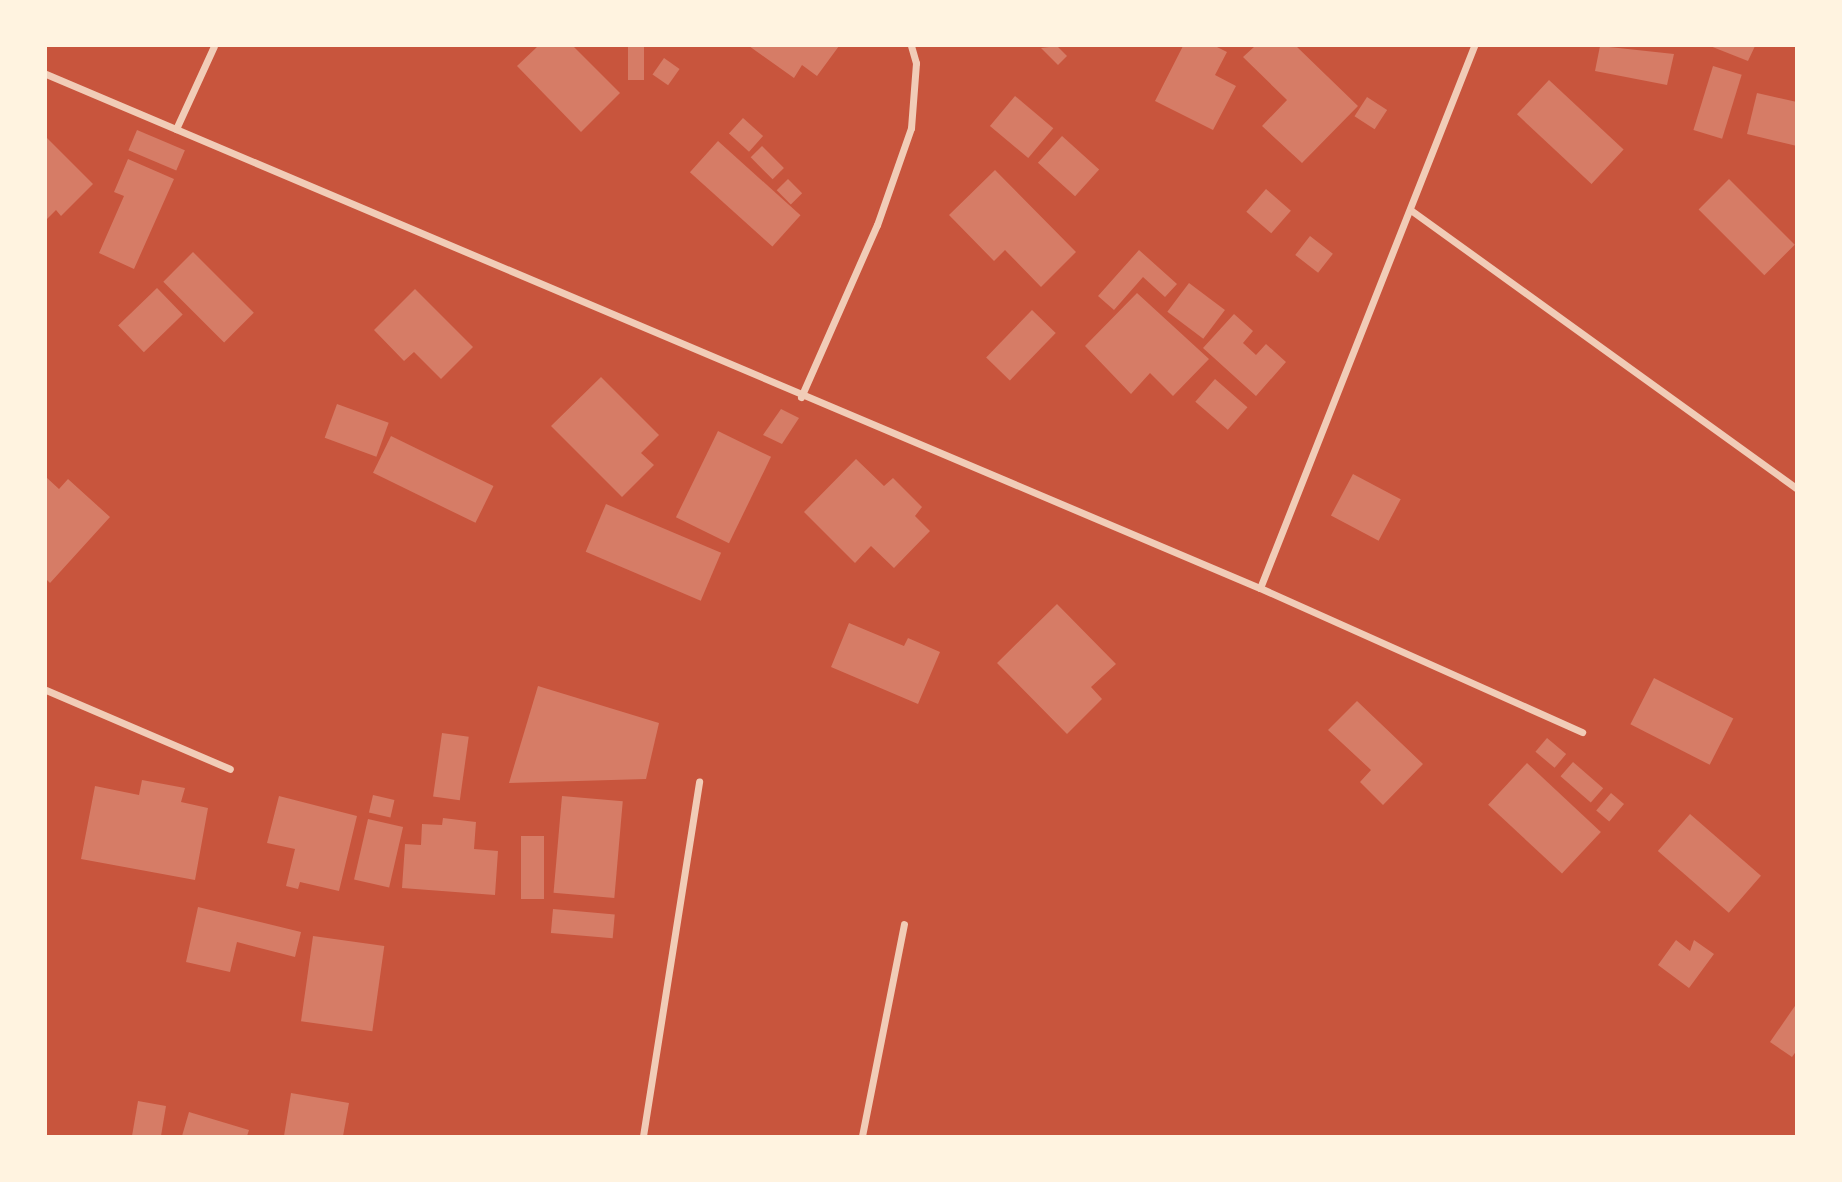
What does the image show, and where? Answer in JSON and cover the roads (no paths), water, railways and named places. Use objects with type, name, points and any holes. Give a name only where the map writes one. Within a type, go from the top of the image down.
[{"type":"street","points":[[176,129],[214,46]]},
{"type":"street","points":[[801,397],[877,225],[911,128],[916,64],[911,46]]},
{"type":"street","points":[[1260,588],[1412,211],[1474,46]]},
{"type":"street","points":[[46,74],[801,397],[1260,588],[1582,732]]},
{"type":"street","points":[[1412,211],[1797,489]]},
{"type":"street","points":[[46,690],[230,769]]},
{"type":"street","points":[[643,1136],[699,781]]},
{"type":"street","points":[[862,1136],[904,924]]}]
